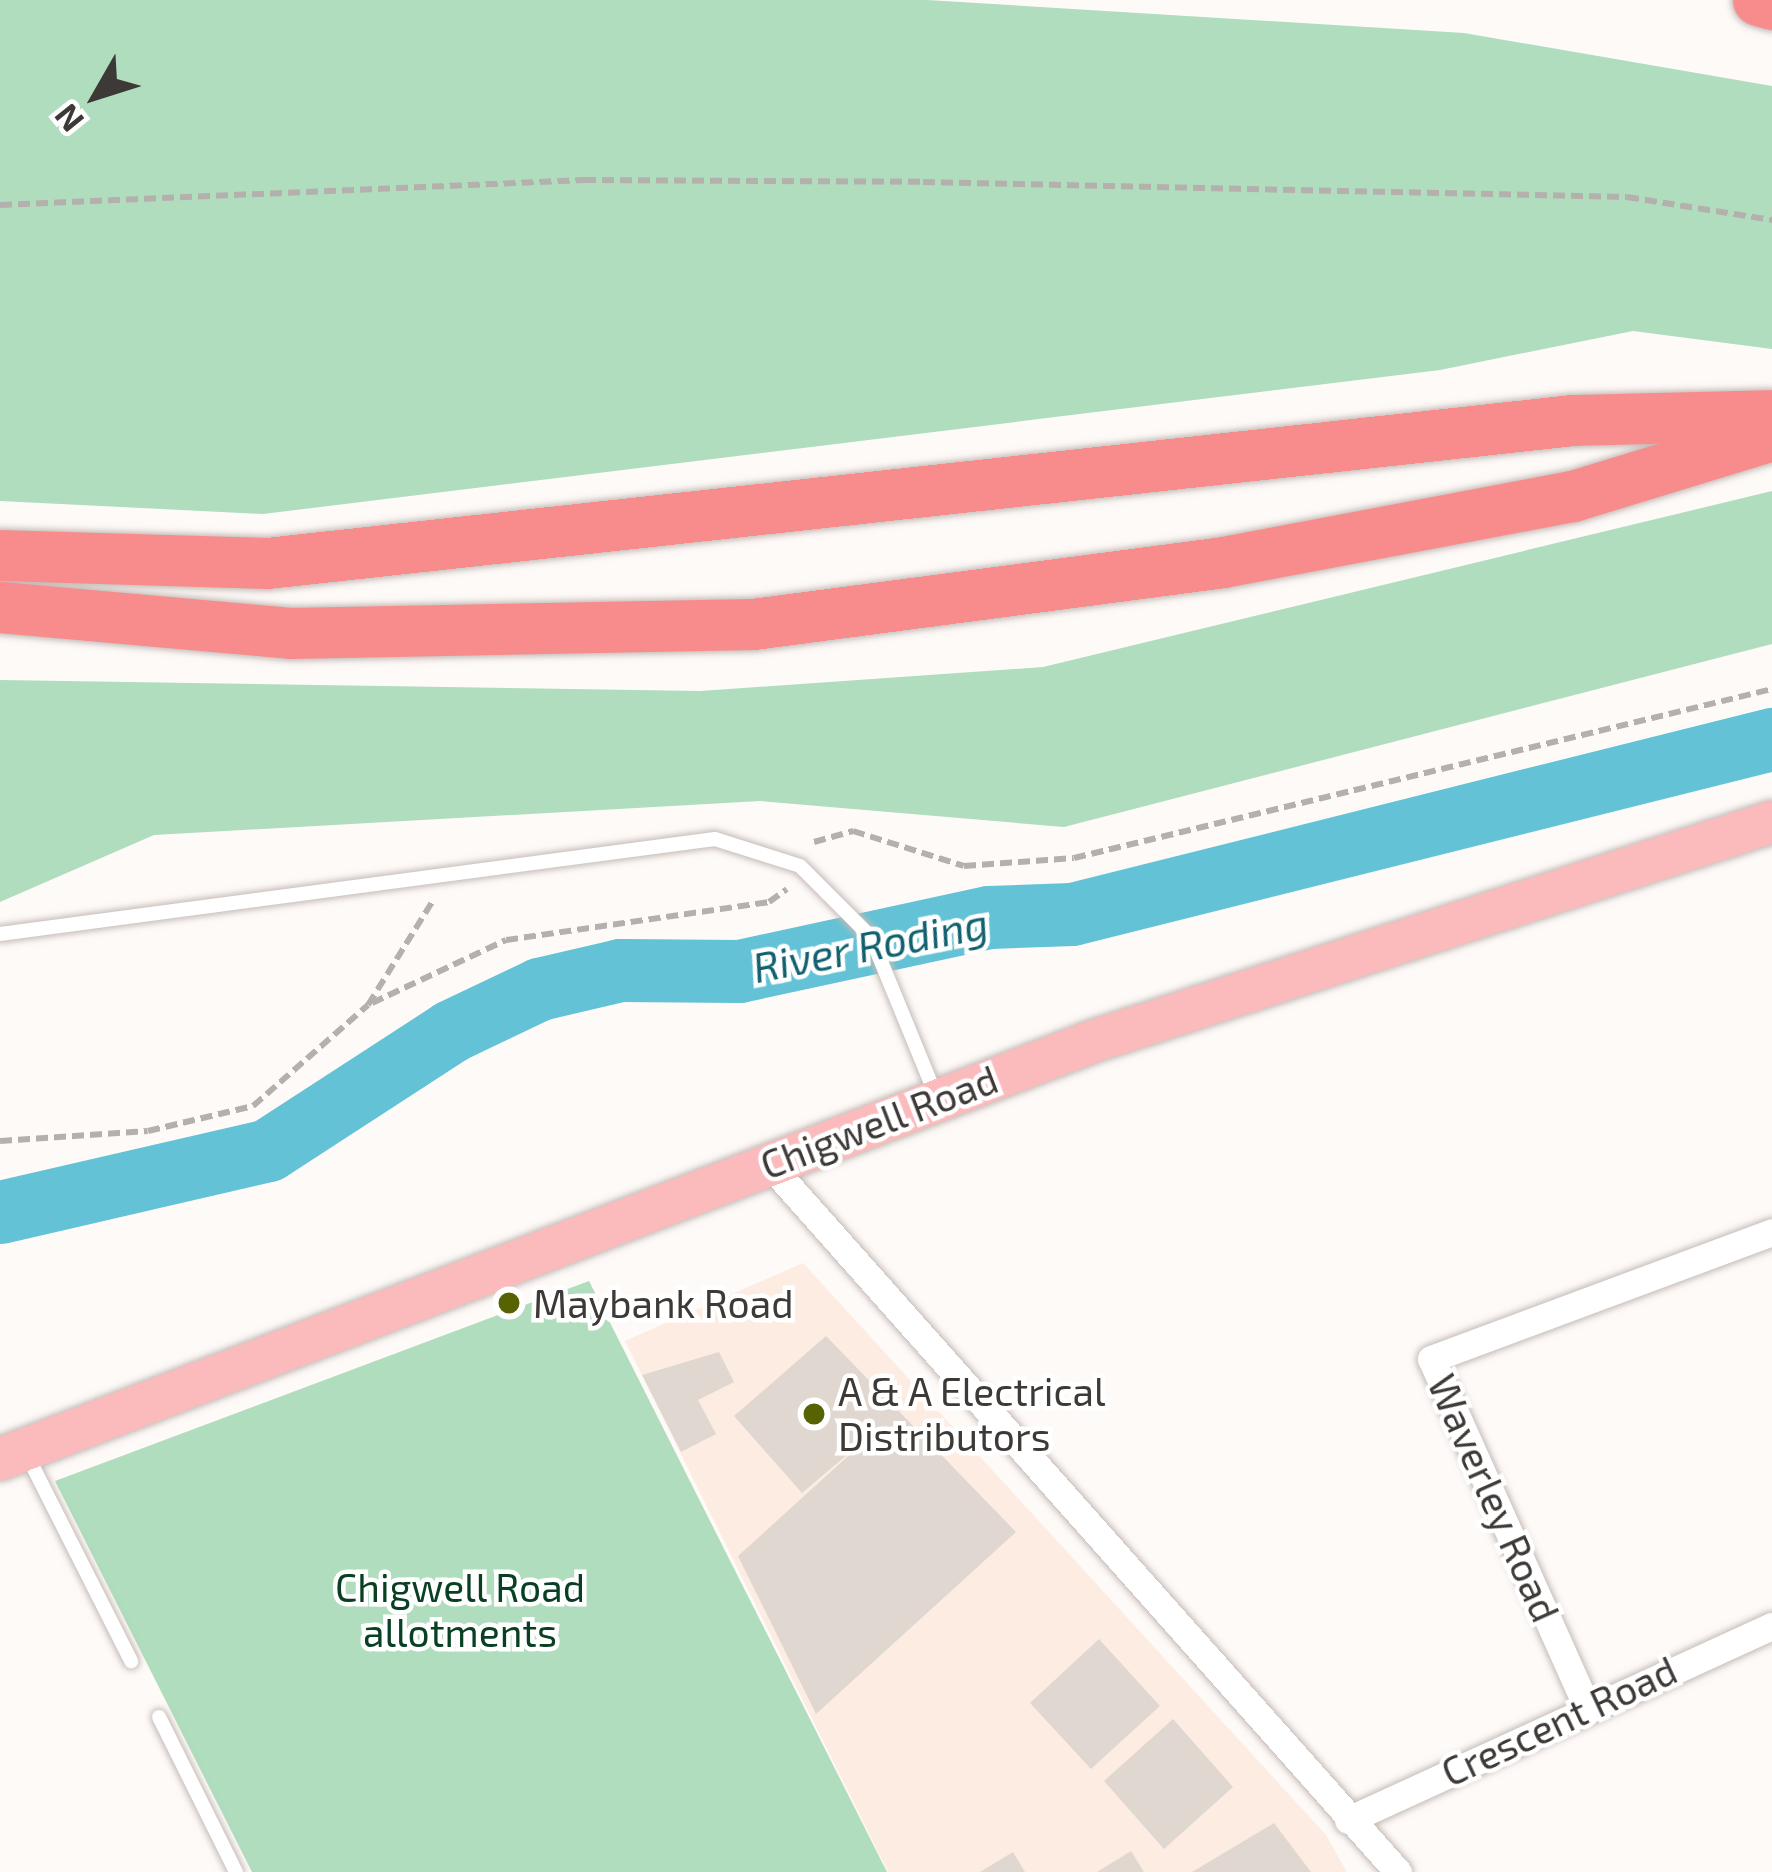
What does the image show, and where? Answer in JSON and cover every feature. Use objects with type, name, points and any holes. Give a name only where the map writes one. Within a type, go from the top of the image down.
[{"type":"highway","points":[[1758,0],[1772,4]]},
{"type":"highway","points":[[0,555],[267,563],[1572,420],[1772,416]]},
{"type":"highway","points":[[0,607],[290,633],[753,624],[1223,562],[1573,496],[1772,435]]},
{"type":"main road","name":"Chigwell Road","points":[[12,1454],[937,1098],[1454,917],[1772,823]]},
{"type":"street","points":[[769,1164],[1396,1871]]},
{"type":"street","name":"Waverley Road","points":[[1586,1705],[1431,1360],[1772,1232]]},
{"type":"street","name":"Crescent Road","points":[[1348,1820],[1586,1705],[1772,1626]]},
{"type":"lane","points":[[0,934],[43,937],[452,869],[715,839],[772,850],[843,905],[906,1012],[937,1098]]},
{"type":"lane","points":[[12,1454],[131,1661]]},
{"type":"lane","points":[[158,1717],[236,1872]]},
{"type":"path","points":[[0,205],[584,180],[923,182],[1628,197],[1772,220]]},
{"type":"path","points":[[814,842],[853,831],[964,866],[1074,859],[1772,688]]},
{"type":"path","points":[[0,1141],[148,1131],[253,1106],[368,1004],[452,869]]},
{"type":"path","points":[[368,1004],[506,940],[769,902],[788,888]]},
{"type":"shaded area","points":[[803,1263],[1326,1835],[1347,1872],[888,1872],[625,1341]]},
{"type":"green space","points":[[0,0],[927,0],[1464,33],[1772,86],[1772,349],[1633,331],[1440,370],[263,514],[0,501]]},
{"type":"green space","points":[[1772,491],[1772,644],[1064,827],[760,801],[154,835],[0,902],[0,680],[700,691],[1043,667]]},
{"type":"green space","name":"Chigwell Road allotments","points":[[589,1281],[887,1872],[252,1872],[55,1481]]},
{"type":"building","points":[[826,1336],[1016,1532],[816,1714],[738,1556],[880,1427],[802,1493],[734,1416]]},
{"type":"building","points":[[719,1352],[734,1382],[698,1400],[716,1434],[681,1452],[642,1375]]},
{"type":"building","points":[[1099,1639],[1160,1706],[1091,1769],[1030,1703]]},
{"type":"building","points":[[1173,1719],[1233,1787],[1164,1849],[1104,1781]]},
{"type":"building","points":[[1274,1823],[1311,1872],[1192,1872]]},
{"type":"building","points":[[1131,1851],[1144,1872],[1097,1872]]},
{"type":"building","points":[[1013,1852],[1025,1872],[980,1872]]},
{"type":"waterway","name":"River Roding","points":[[0,1212],[268,1150],[451,1031],[539,989],[620,970],[739,971],[989,917],[1072,914],[1772,739]]},
{"type":"place","name":"Maybank Road","points":[[509,1303]]},
{"type":"place","name":"A & A Electrical Distributors","points":[[814,1414]]}]
